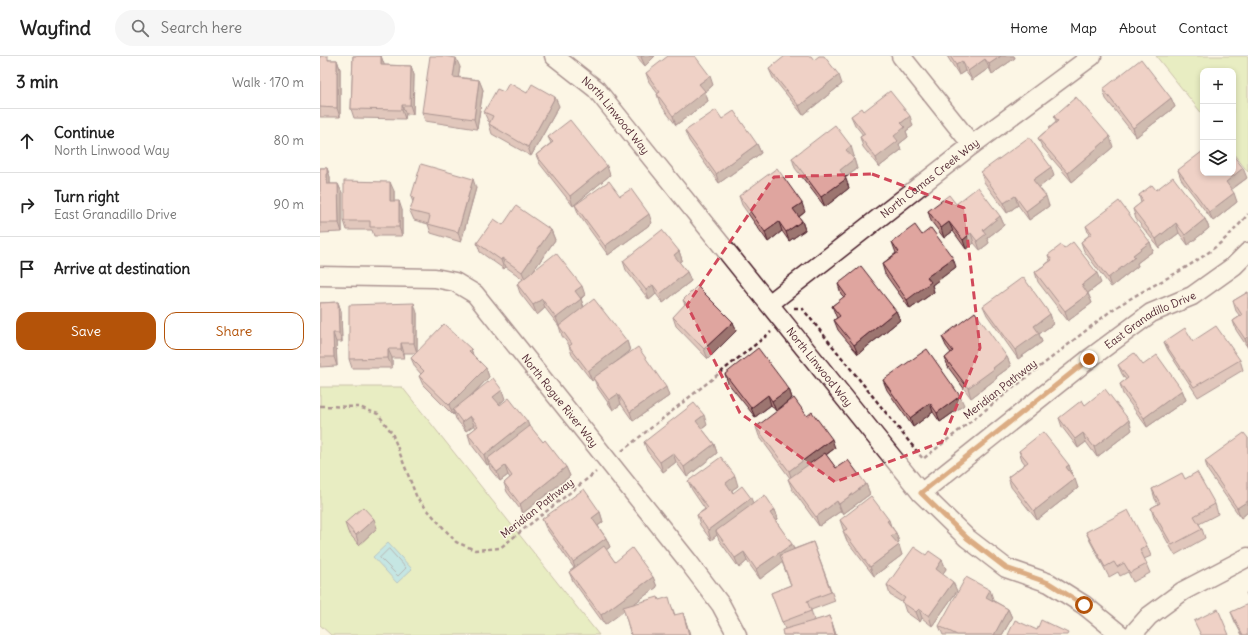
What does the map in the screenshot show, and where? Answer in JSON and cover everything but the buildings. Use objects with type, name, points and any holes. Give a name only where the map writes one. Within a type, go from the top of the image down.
[{"type":"street","name":"North Linwood Way","points":[[554,56],[596,89],[921,493],[967,538],[1006,568],[1049,583],[1084,605],[1121,635]]},
{"type":"street","points":[[901,56],[972,145]]},
{"type":"street","name":"North Camas Creek Way","points":[[769,304],[972,145],[1092,56]]},
{"type":"street","name":"East Granadillo Drive","points":[[921,493],[1151,313],[1192,296],[1234,266],[1248,252]]},
{"type":"street","name":"North Rogue River Way","points":[[320,276],[435,278],[455,282],[475,294],[688,560],[721,605],[737,635]]},
{"type":"street","points":[[1132,635],[1149,616],[1183,591],[1248,557]]},
{"type":"path","name":"Meridian Pathway","points":[[795,308],[802,308],[923,460],[1112,310],[1141,292],[1194,264],[1209,253],[1234,231],[1248,214]]},
{"type":"path","points":[[620,452],[772,330]]},
{"type":"path","name":"Meridian Pathway","points":[[320,406],[359,406],[378,414],[392,433],[417,498],[456,542],[475,550],[500,548],[598,471]]},
{"type":"highlighted area","points":[[872,174],[964,208],[980,348],[942,442],[835,482],[740,413],[687,305],[774,177]]},
{"type":"green space","points":[[1156,56],[1248,56],[1248,172],[1236,157],[1236,68],[1200,68],[1200,111]]},
{"type":"green space","points":[[320,387],[402,387],[599,635],[331,635],[320,625]]},
{"type":"water","points":[[388,543],[412,569],[397,583],[373,557]]},
{"type":"route","points":[[1084,605],[1049,583],[1006,568],[967,538],[921,493],[1089,359]]}]
